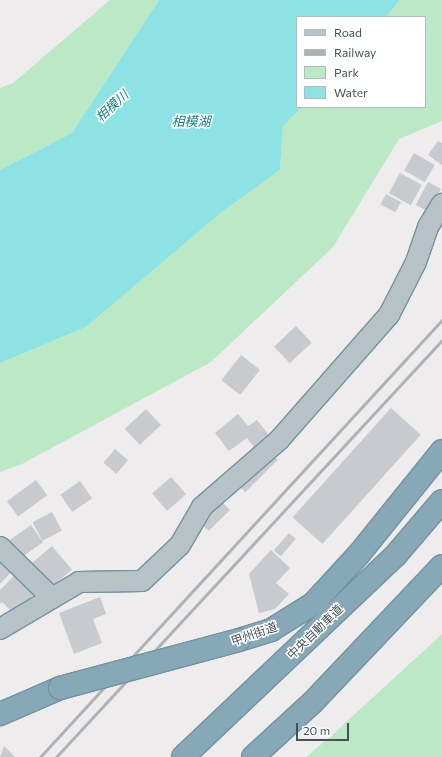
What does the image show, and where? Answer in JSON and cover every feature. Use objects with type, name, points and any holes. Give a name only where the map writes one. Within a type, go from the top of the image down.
[{"type":"highway","name":"甲州街道","points":[[0,714],[60,688],[271,630],[313,604],[354,560],[442,452]]},
{"type":"highway","name":"中央自動車道","points":[[183,757],[395,556],[442,501]]},
{"type":"highway","points":[[253,757],[360,654],[442,566]]},
{"type":"street","points":[[0,629],[79,582],[142,581],[180,545],[202,507],[279,440],[389,315],[416,262],[428,227],[442,204]]},
{"type":"street","points":[[0,548],[52,598]]},
{"type":"green space","points":[[110,0],[159,0],[72,133],[0,170],[0,88],[13,83]]},
{"type":"green space","points":[[400,0],[442,0],[442,121],[399,139],[333,247],[211,362],[22,464],[0,472],[0,363],[86,327],[223,211],[280,170],[283,126],[301,108],[426,108],[426,16],[387,16]]},
{"type":"green space","points":[[442,634],[442,757],[306,757],[331,736]]},
{"type":"water","name":"相模湖","points":[[159,0],[400,0],[387,16],[296,16],[296,108],[301,108],[283,126],[280,170],[223,211],[86,327],[0,363],[0,170],[72,133]]},
{"type":"building","points":[[438,141],[442,143],[442,165],[428,155]]},
{"type":"building","points":[[414,153],[435,165],[425,182],[404,170]]},
{"type":"building","points":[[400,173],[422,185],[411,205],[389,193]]},
{"type":"building","points":[[428,182],[441,189],[429,212],[416,205]]},
{"type":"building","points":[[386,194],[401,202],[395,213],[380,205]]},
{"type":"building","points":[[296,326],[312,343],[290,363],[274,346]]},
{"type":"building","points":[[241,355],[260,370],[240,395],[221,380]]},
{"type":"building","points":[[391,408],[421,435],[322,544],[293,517]]},
{"type":"building","points":[[146,409],[161,425],[140,445],[125,429]]},
{"type":"building","points":[[238,414],[248,426],[257,420],[269,435],[254,447],[247,438],[229,451],[215,433]]},
{"type":"building","points":[[115,449],[128,460],[116,474],[103,463]]},
{"type":"building","points":[[270,452],[278,460],[245,492],[237,485]]},
{"type":"building","points":[[171,477],[186,494],[167,511],[152,493]]},
{"type":"building","points":[[36,480],[47,495],[18,517],[7,501]]},
{"type":"building","points":[[80,481],[92,498],[72,512],[60,495]]},
{"type":"building","points":[[220,500],[230,510],[209,531],[199,521]]},
{"type":"building","points":[[52,512],[62,531],[42,541],[33,522]]},
{"type":"building","points":[[31,525],[43,542],[19,559],[7,542]]},
{"type":"building","points":[[289,533],[296,539],[281,556],[274,550]]},
{"type":"building","points":[[52,546],[72,570],[49,589],[29,565]]},
{"type":"building","points":[[271,550],[290,568],[276,583],[289,594],[275,609],[259,613],[249,574]]},
{"type":"building","points":[[0,556],[14,569],[0,584]]},
{"type":"building","points":[[18,572],[38,590],[15,614],[2,602],[0,604],[0,590]]},
{"type":"building","points":[[100,597],[106,614],[93,619],[102,643],[74,654],[59,613]]},
{"type":"building","points":[[4,746],[15,757],[0,757]]},
{"type":"railway","points":[[40,757],[442,320]]},
{"type":"railway","points":[[56,757],[442,340]]},
{"type":"water label","name":"相模川","points":[[112,106]]}]
